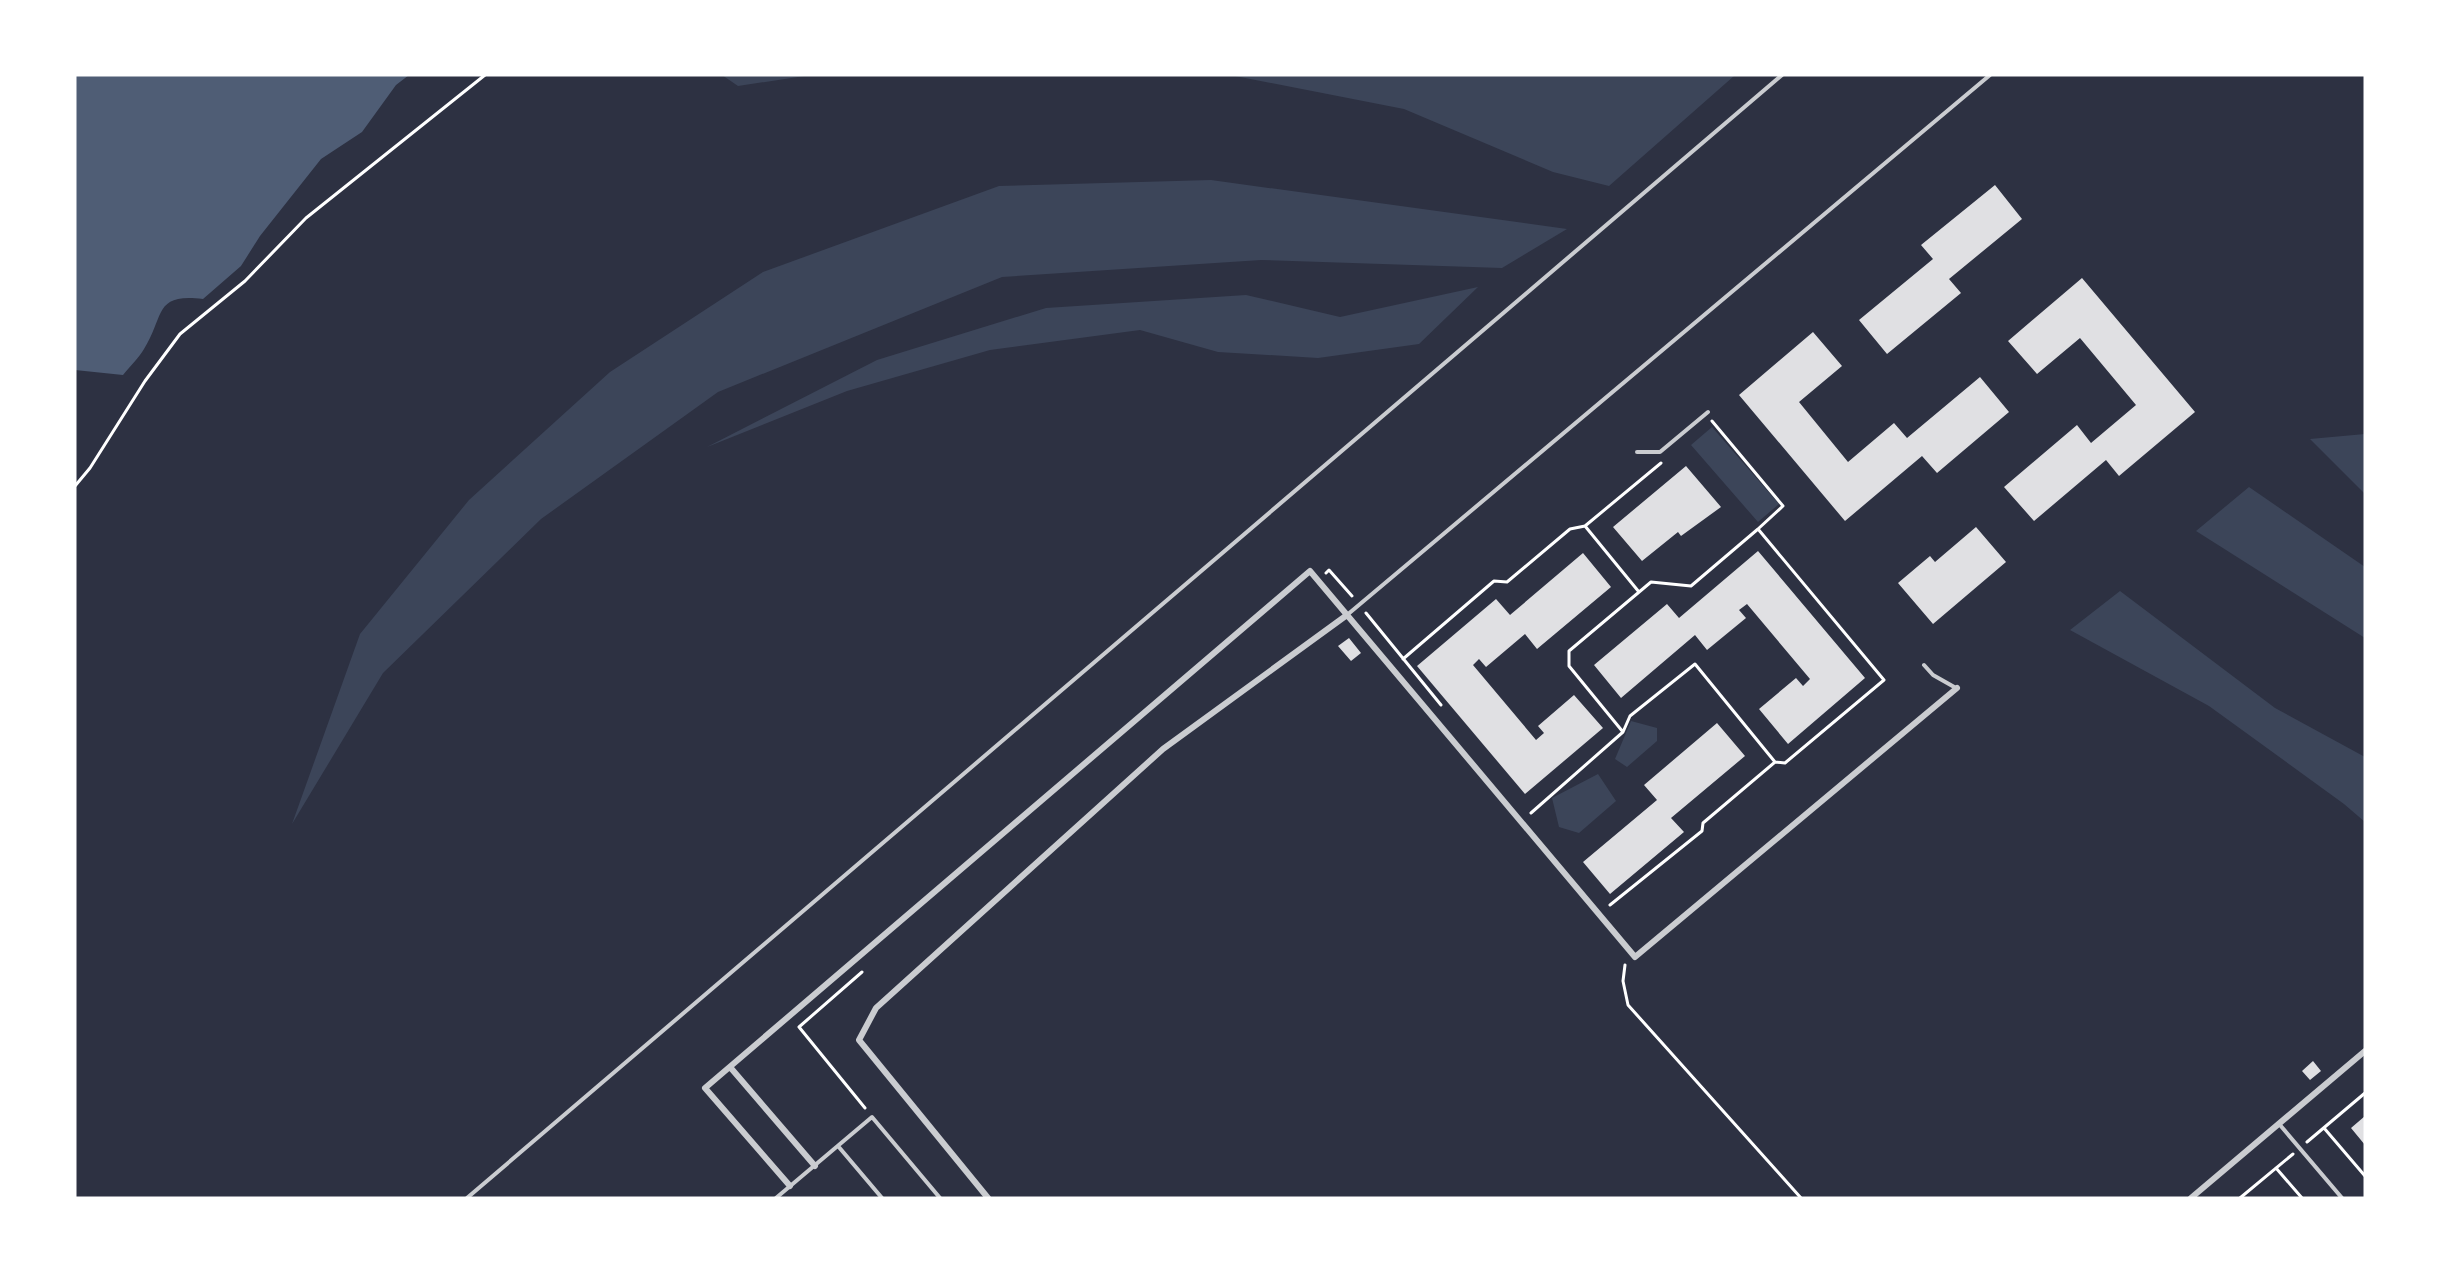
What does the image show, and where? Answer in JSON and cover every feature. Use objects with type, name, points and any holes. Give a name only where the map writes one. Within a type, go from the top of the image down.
[{"type":"street","points":[[790,1186],[705,1088],[1310,571],[1635,957],[1957,688]]},
{"type":"street","points":[[988,1198],[860,1040],[876,1008],[1163,749],[1347,615]]},
{"type":"street","points":[[2191,1198],[2365,1051]]},
{"type":"street","points":[[730,1067],[815,1166]]},
{"type":"lane","points":[[467,1198],[1782,75]]},
{"type":"lane","points":[[1347,615],[1990,75]]},
{"type":"lane","points":[[1636,452],[1660,452],[1708,412]]},
{"type":"lane","points":[[1924,664],[1933,675],[1957,688]]},
{"type":"lane","points":[[776,1198],[872,1117],[940,1198]]},
{"type":"lane","points":[[2280,1125],[2342,1198]]},
{"type":"lane","points":[[838,1146],[882,1198]]},
{"type":"path","points":[[75,486],[90,468],[145,381],[180,334],[246,281],[306,218],[485,75]]},
{"type":"path","points":[[1623,732],[1569,666],[1569,651],[1651,582],[1691,586],[1783,506],[1711,421]]},
{"type":"path","points":[[1403,659],[1494,581],[1507,582],[1570,529],[1585,526],[1666,458]]},
{"type":"path","points":[[1585,526],[1639,592]]},
{"type":"path","points":[[1538,822],[1530,813],[1623,732],[1630,716],[1695,664],[1775,762],[1785,763],[1884,680],[1758,529]]},
{"type":"path","points":[[1318,580],[1329,570],[1448,713]]},
{"type":"path","points":[[1604,898],[1611,907],[1702,831],[1703,823],[1775,762]]},
{"type":"path","points":[[1626,962],[1623,981],[1628,1005],[1801,1198]]},
{"type":"path","points":[[871,965],[799,1027],[872,1117]]},
{"type":"path","points":[[2324,1128],[2365,1176]]},
{"type":"path","points":[[2276,1168],[2302,1198]]},
{"type":"shaded area","points":[[75,75],[409,75],[396,85],[362,132],[321,159],[260,236],[241,266],[203,299],[187,298],[168,303],[142,352],[123,375],[75,370]]},
{"type":"shaded area","points":[[722,75],[811,75],[738,86]]},
{"type":"shaded area","points":[[1230,75],[1734,76],[1609,186],[1553,172],[1404,109]]},
{"type":"shaded area","points":[[1211,180],[1567,229],[1502,268],[1261,260],[1002,277],[718,392],[541,519],[383,673],[292,824],[360,634],[469,500],[610,372],[763,272],[999,186]]},
{"type":"shaded area","points":[[1478,287],[1419,344],[1318,358],[1218,352],[1140,330],[990,350],[847,391],[707,447],[877,360],[1046,308],[1246,295],[1340,317]]},
{"type":"shaded area","points":[[1712,427],[1779,504],[1758,522],[1691,445]]},
{"type":"shaded area","points":[[2365,434],[2365,494],[2310,439]]},
{"type":"shaded area","points":[[2249,487],[2365,567],[2365,638],[2196,531]]},
{"type":"shaded area","points":[[2120,591],[2275,708],[2365,757],[2365,822],[2344,804],[2209,706],[2070,630]]},
{"type":"shaded area","points":[[1631,721],[1657,728],[1657,741],[1627,767],[1615,759]]},
{"type":"shaded area","points":[[1598,774],[1616,801],[1579,833],[1559,827],[1552,798]]},
{"type":"building","points":[[1995,185],[2022,219],[1949,279],[1961,293],[1887,354],[1859,320],[1933,259],[1921,245]]},
{"type":"building","points":[[2082,278],[2195,412],[2119,476],[2106,460],[2034,521],[2004,487],[2077,425],[2091,443],[2136,405],[2080,338],[2037,374],[2008,341]]},
{"type":"building","points":[[1813,332],[1842,366],[1799,402],[1848,462],[1894,423],[1907,438],[1980,377],[2009,412],[1937,473],[1922,456],[1845,521],[1739,395]]},
{"type":"building","points":[[1686,466],[1721,507],[1681,536],[1678,532],[1642,561],[1613,527]]},
{"type":"building","points":[[1976,527],[2006,562],[1933,624],[1898,583],[1930,556],[1935,562]]},
{"type":"building","points":[[1758,551],[1865,678],[1788,744],[1759,709],[1796,678],[1803,686],[1810,679],[1747,604],[1739,610],[1746,618],[1707,650],[1695,635],[1621,698],[1594,665],[1667,604],[1679,618]]},
{"type":"building","points":[[1583,553],[1611,587],[1537,649],[1525,634],[1486,667],[1479,659],[1473,665],[1536,740],[1544,733],[1538,726],[1574,695],[1603,728],[1525,794],[1417,666],[1496,599],[1510,615]]},
{"type":"building","points":[[1349,638],[1361,653],[1351,661],[1338,646]]},
{"type":"building","points":[[1717,723],[1745,756],[1671,818],[1684,832],[1610,894],[1583,862],[1657,800],[1644,785]]},
{"type":"building","points":[[2313,1061],[2321,1071],[2310,1080],[2302,1071]]},
{"type":"building","points":[[2365,1116],[2365,1145],[2351,1128]]}]
